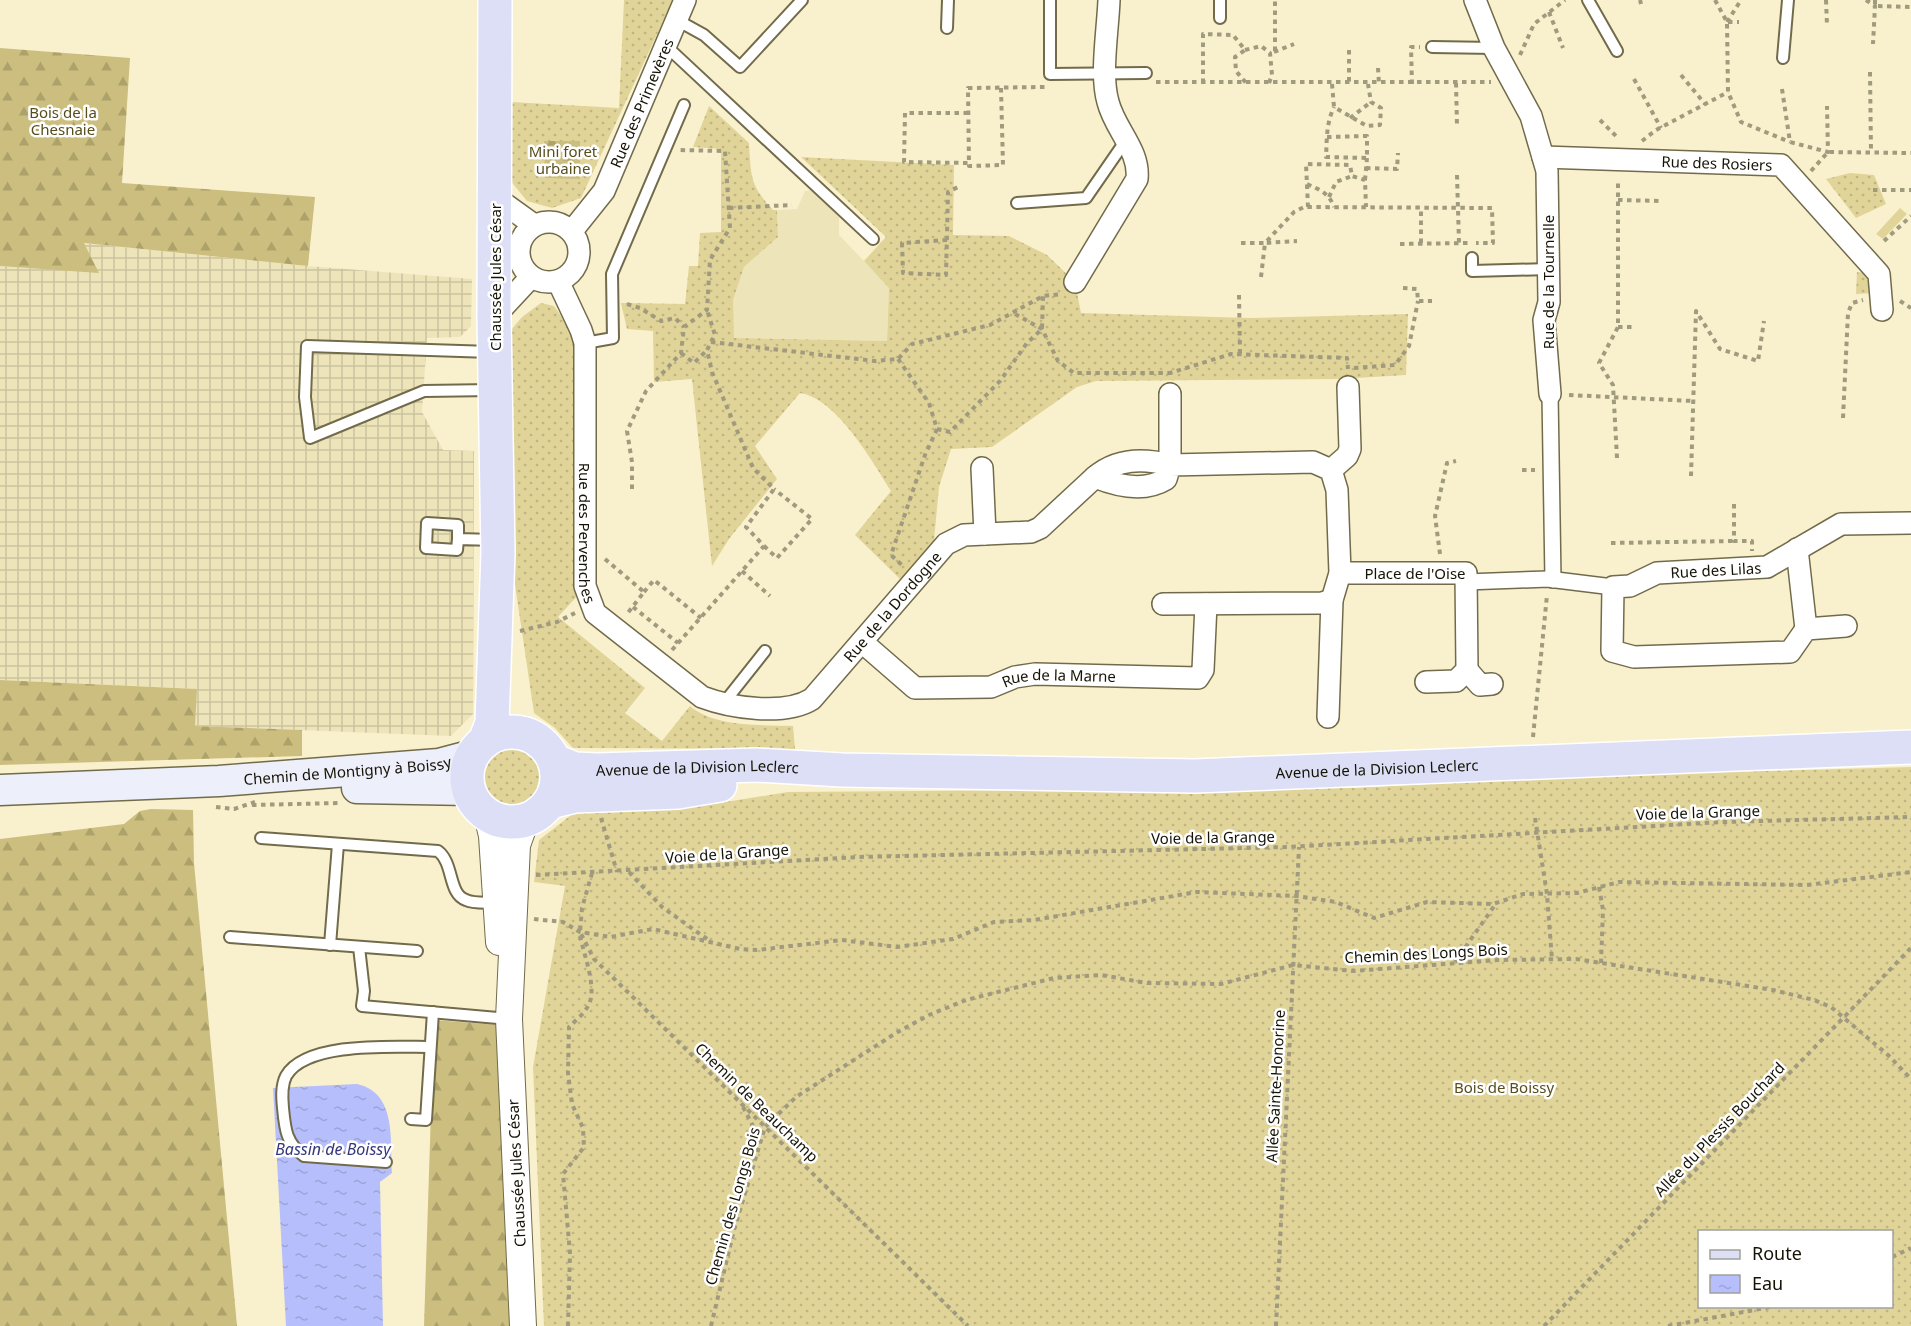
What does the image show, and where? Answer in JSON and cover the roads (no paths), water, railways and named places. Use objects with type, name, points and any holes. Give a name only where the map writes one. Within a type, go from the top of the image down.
[{"type":"main road","name":"Chaussée Jules César","points":[[479,748],[492,723],[498,547],[494,353],[495,0]]},
{"type":"main road","name":"Chaussée Jules César","points":[[498,547],[514,705],[525,733]]},
{"type":"main road","points":[[503,732],[525,733],[543,744],[555,761],[557,782],[538,811],[507,821],[478,802],[468,772],[479,748],[503,732]]},
{"type":"main road","name":"Avenue de la Division Leclerc","points":[[555,761],[583,770],[757,765],[842,770],[1133,777],[1238,776],[1911,747]]},
{"type":"main road","name":"Chemin de Montigny à Boissy","points":[[0,790],[219,781],[439,764],[479,748]]},
{"type":"main road","name":"Avenue de la Division Leclerc","points":[[538,811],[589,795],[678,792],[759,778],[842,770]]},
{"type":"main road","name":"Chemin de Montigny à Boissy","points":[[219,781],[336,788],[429,787],[478,802]]},
{"type":"street","name":"Rue des Primevères","points":[[572,231],[604,191],[684,0]]},
{"type":"street","points":[[1075,282],[1137,179],[1138,167],[1107,102],[1109,0]]},
{"type":"street","name":"Rue de la Tournelle","points":[[1475,0],[1494,48],[1531,116],[1548,171],[1549,302],[1544,320],[1550,394],[1551,580]]},
{"type":"street","name":"Rue des Rosiers","points":[[1543,157],[1781,165],[1879,274],[1882,303]]},
{"type":"street","points":[[495,197],[534,225]]},
{"type":"street","points":[[549,221],[558,222],[572,231],[579,247],[577,264],[573,271],[558,281],[544,282],[531,277],[524,269],[518,250],[526,231],[534,225],[549,221]]},
{"type":"street","points":[[494,317],[531,277]]},
{"type":"street","name":"Rue des Pervenches","points":[[558,281],[582,330],[585,343],[585,586],[595,613],[702,697],[723,705],[786,709],[795,708],[812,699]]},
{"type":"street","points":[[1331,470],[1347,456],[1350,449],[1348,378]]},
{"type":"street","points":[[1170,394],[1170,465],[1313,462],[1331,470],[1337,490],[1340,573],[1332,600],[1328,717]]},
{"type":"street","name":"Rue de la Dordogne","points":[[812,699],[955,537],[1031,532],[1040,528],[1095,477],[1118,486],[1151,486],[1166,479],[1170,465]]},
{"type":"street","points":[[982,468],[985,534]]},
{"type":"street","name":"Rue des Lilas","points":[[1466,582],[1551,580],[1630,586],[1657,573],[1767,567],[1841,524],[1911,523]]},
{"type":"street","points":[[1613,586],[1612,651],[1634,657],[1790,652],[1806,629],[1797,549]]},
{"type":"street","name":"Place de l'Oise","points":[[1340,573],[1466,573],[1467,670]]},
{"type":"street","points":[[1163,604],[1322,603],[1332,600]]},
{"type":"street","name":"Rue de la Marne","points":[[862,642],[915,688],[991,687],[1015,677],[1035,674],[1198,678],[1203,670],[1206,604]]},
{"type":"street","points":[[1806,629],[1846,626]]},
{"type":"street","points":[[1426,682],[1456,681],[1467,670],[1480,685],[1492,684]]},
{"type":"street","name":"Chaussée Jules César","points":[[478,802],[492,836],[504,911],[523,1326]]},
{"type":"street","name":"Chaussée Jules César","points":[[504,911],[515,876],[519,835],[538,811]]},
{"type":"lane","points":[[675,19],[704,34],[740,67],[802,0]]},
{"type":"lane","points":[[948,0],[948,28]]},
{"type":"lane","points":[[1050,0],[1050,74],[1146,78]]},
{"type":"lane","points":[[1220,0],[1220,18]]},
{"type":"lane","points":[[1588,0],[1617,51]]},
{"type":"lane","points":[[1783,58],[1788,0]]},
{"type":"lane","points":[[665,44],[873,239]]},
{"type":"lane","points":[[1432,47],[1494,48]]},
{"type":"lane","points":[[585,343],[612,338],[612,274],[684,105]]},
{"type":"lane","points":[[1017,203],[1086,198],[1126,140]]},
{"type":"lane","points":[[1472,258],[1472,271],[1549,269]]},
{"type":"lane","points":[[494,353],[307,346],[305,397],[310,438],[424,391],[495,390]]},
{"type":"lane","points":[[458,539],[498,547]]},
{"type":"lane","points":[[723,705],[765,651]]},
{"type":"lane","points":[[261,838],[438,851],[447,857],[458,895],[465,900],[504,911]]},
{"type":"lane","points":[[330,945],[338,844]]},
{"type":"lane","points":[[230,937],[417,951]]},
{"type":"lane","points":[[359,947],[364,991],[362,1006],[509,1020]]},
{"type":"lane","points":[[411,1119],[426,1120],[433,1012]]},
{"type":"lane","points":[[386,1162],[304,1156],[293,1148],[286,1135],[282,1093],[286,1076],[300,1063],[332,1050],[430,1047]]},
{"type":"water","name":"Bassin de Boissy","points":[[357,1084],[370,1089],[379,1097],[385,1107],[391,1133],[392,1173],[380,1182],[383,1326],[286,1326],[273,1088]]},
{"type":"park label","name":"Bois de la Chesnaie","points":[[63,120]]},
{"type":"park label","name":"Mini foret urbaine","points":[[563,160]]},
{"type":"park label","name":"Bois de Boissy","points":[[1504,1087]]}]
